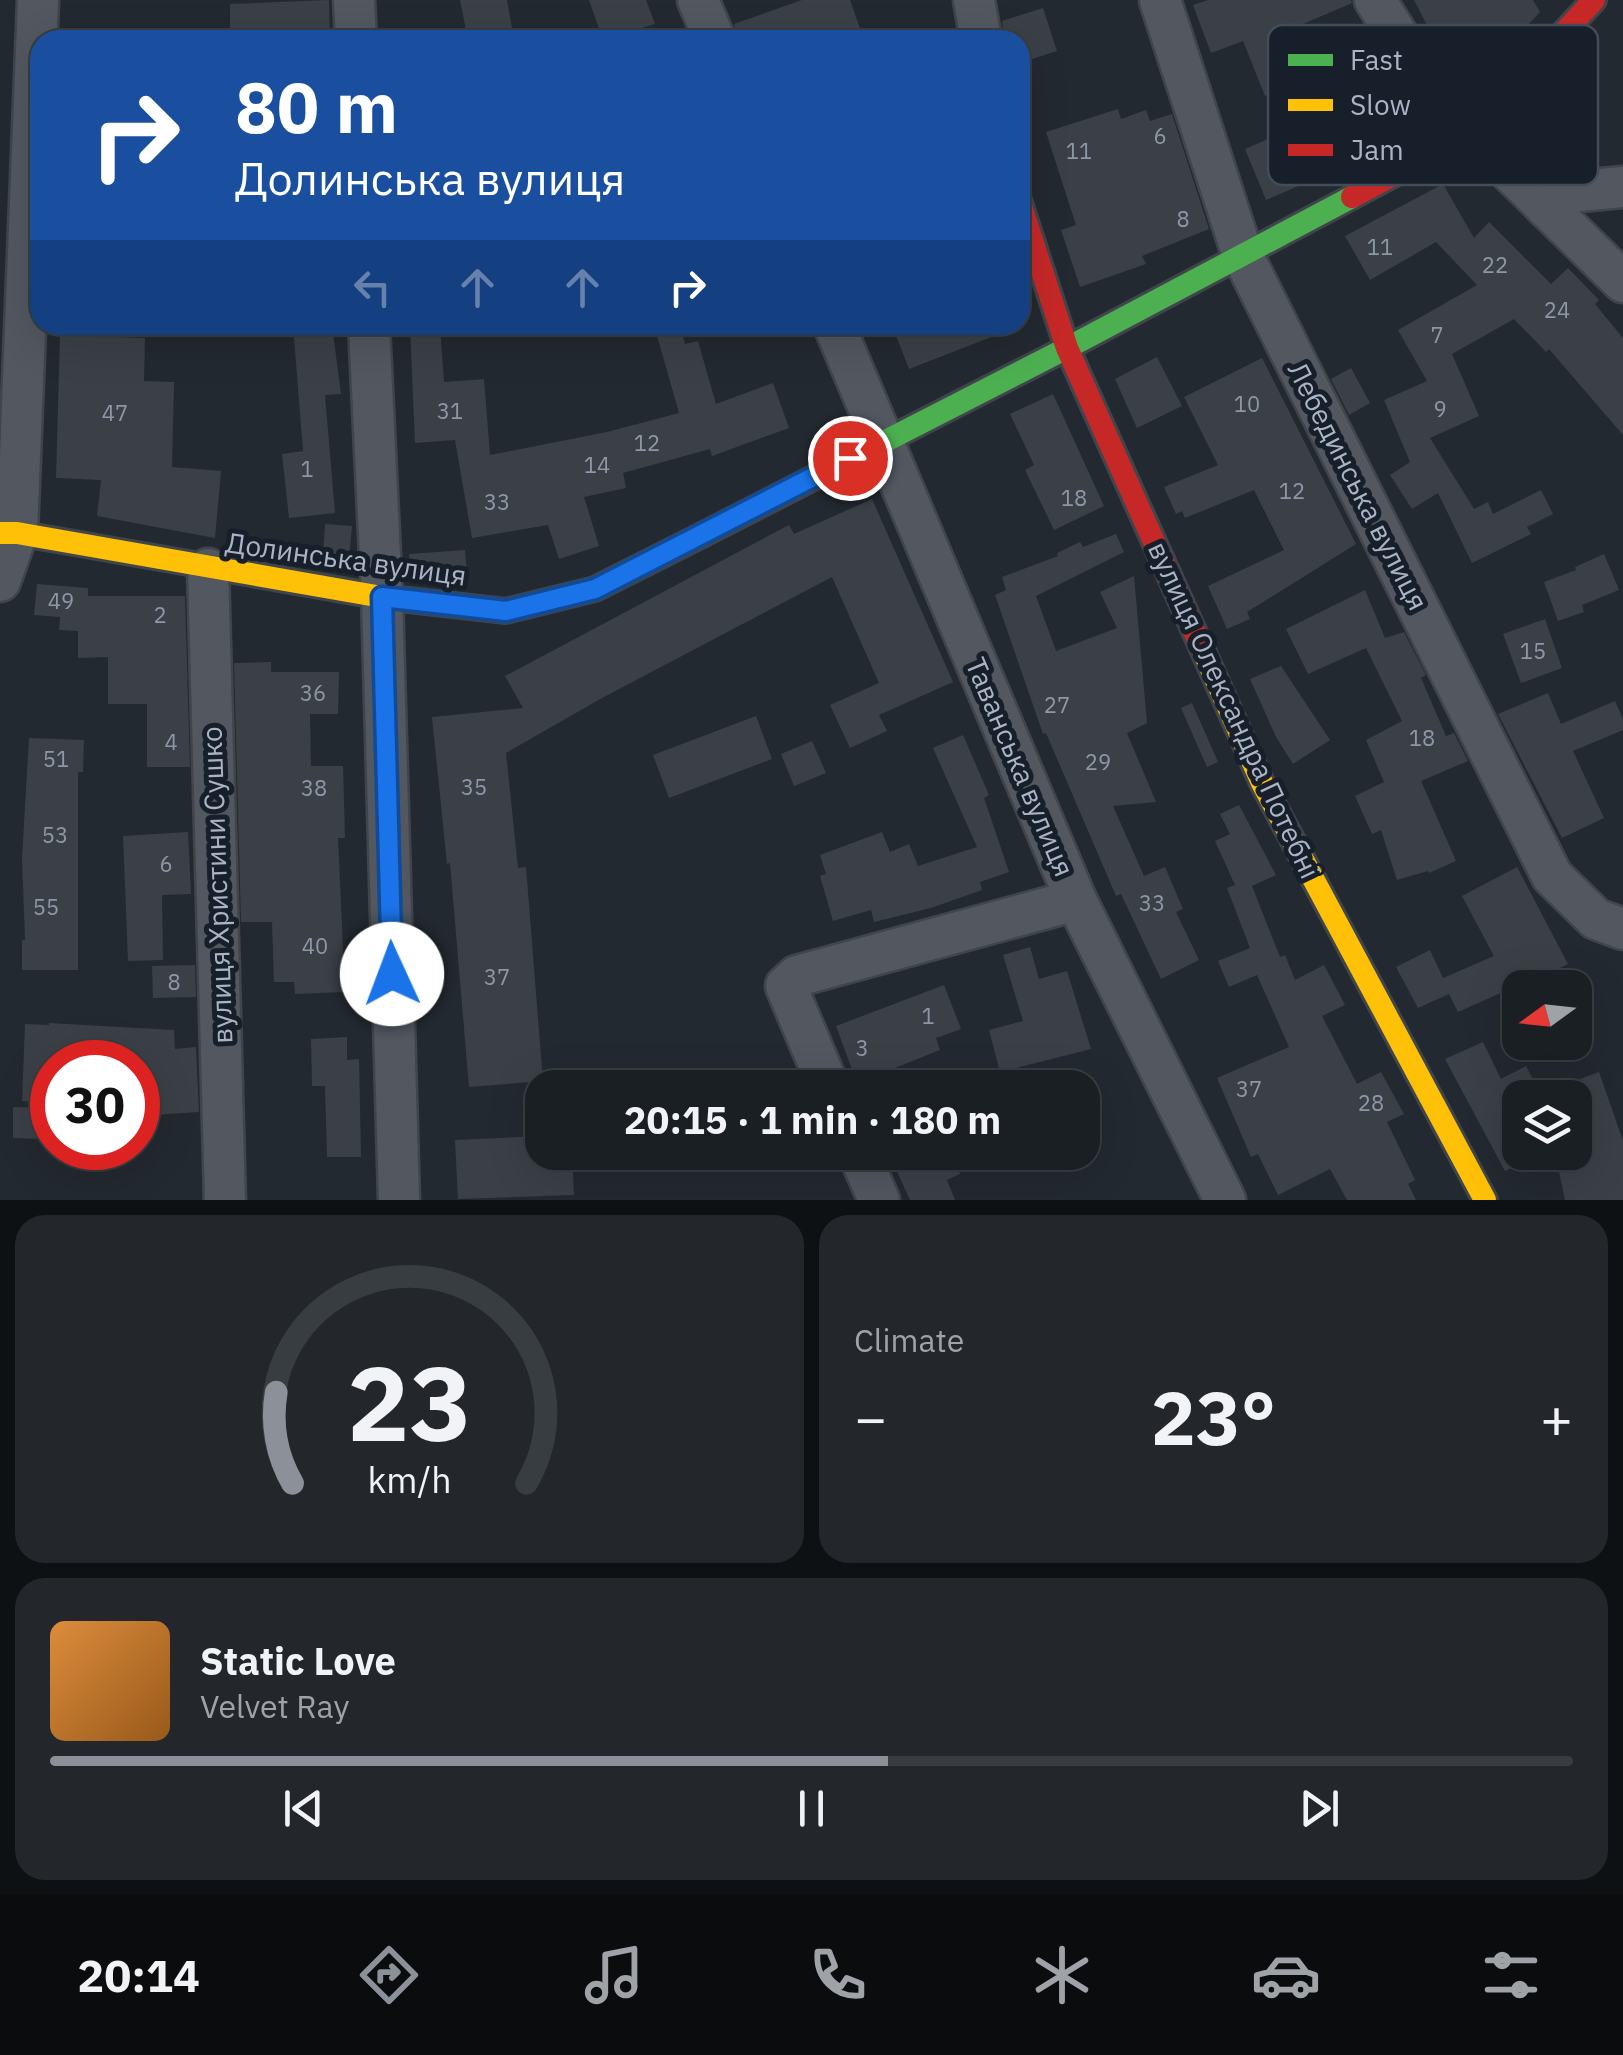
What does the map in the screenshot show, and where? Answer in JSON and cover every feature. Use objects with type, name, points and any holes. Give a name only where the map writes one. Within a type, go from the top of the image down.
[{"type":"street","points":[[36,30],[38,0]]},
{"type":"street","points":[[354,0],[356,30]]},
{"type":"street","points":[[698,0],[711,30]]},
{"type":"street","points":[[974,0],[979,30]]},
{"type":"street","name":"Лебединська вулиця","points":[[1160,0],[1243,256],[1552,876],[1596,919],[1623,929]]},
{"type":"street","points":[[1375,0],[1391,25]]},
{"type":"street","name":"Долинська вулиця","points":[[1571,25],[1594,0]]},
{"type":"street","points":[[0,581],[8,533],[30,142]]},
{"type":"street","name":"Долинська вулиця","points":[[8,533],[208,570],[382,597],[506,611],[595,589],[1067,348],[1375,185]]},
{"type":"street","points":[[1523,185],[1623,282]]},
{"type":"street","points":[[1546,207],[1570,192],[1623,188]]},
{"type":"street","name":"вулиця Олександра Потебні","points":[[1030,234],[1067,348],[1262,783],[1485,1200]]},
{"type":"street","points":[[369,335],[382,597],[398,1200]]},
{"type":"street","name":"Таванська вулиця","points":[[838,335],[1076,900],[1225,1200]]},
{"type":"street","name":"вулиця Христини Сушко","points":[[208,570],[225,1200]]},
{"type":"street","points":[[821,1070],[786,986],[796,976],[1076,900]]},
{"type":"street","points":[[866,1170],[879,1200]]},
{"type":"building","points":[[329,0],[330,30],[230,30],[230,4]]},
{"type":"building","points":[[460,0],[507,0],[512,30],[466,30]]},
{"type":"building","points":[[589,0],[646,0],[655,24],[636,30],[600,30]]},
{"type":"building","points":[[802,0],[850,0],[860,30],[736,30],[734,24]]},
{"type":"building","points":[[1208,0],[1352,3],[1301,25],[1268,25],[1265,96],[1243,41],[1211,53],[1193,5]]},
{"type":"building","points":[[1414,0],[1533,0],[1540,12],[1528,25],[1427,25]]},
{"type":"building","points":[[1043,8],[1057,51],[1030,60],[1030,30],[1003,30],[1002,21]]},
{"type":"building","points":[[1118,109],[1121,119],[1146,110],[1150,121],[1172,114],[1209,229],[1142,256],[1146,264],[1080,287],[1061,230],[1076,225],[1046,132]]},
{"type":"building","points":[[1268,139],[1268,185],[1301,185],[1266,200],[1245,149]]},
{"type":"building","points":[[1444,185],[1474,238],[1489,222],[1551,284],[1568,268],[1599,300],[1595,304],[1623,338],[1623,435],[1549,349],[1546,352],[1514,319],[1452,354],[1479,416],[1430,438],[1474,509],[1488,502],[1493,514],[1541,490],[1553,514],[1527,527],[1531,534],[1472,563],[1438,493],[1412,509],[1390,475],[1410,462],[1384,400],[1427,381],[1398,330],[1477,285],[1436,242],[1370,280],[1345,236]]},
{"type":"building","points":[[60,335],[145,338],[144,381],[174,382],[172,467],[221,471],[215,538],[97,516],[101,480],[56,478]]},
{"type":"building","points":[[294,335],[333,335],[341,394],[325,395],[335,513],[289,518],[282,454],[303,451]]},
{"type":"building","points":[[410,335],[441,335],[444,382],[484,379],[490,455],[679,413],[657,335],[683,335],[685,344],[698,341],[716,404],[773,383],[789,428],[712,456],[710,449],[623,473],[626,488],[584,497],[599,546],[559,559],[548,525],[472,538],[455,440],[415,443]]},
{"type":"building","points":[[896,335],[996,335],[909,369]]},
{"type":"building","points":[[1157,357],[1182,406],[1137,428],[1115,379]]},
{"type":"building","points":[[1262,358],[1356,544],[1247,612],[1250,619],[1227,629],[1208,586],[1284,550],[1254,490],[1185,518],[1182,511],[1176,514],[1164,487],[1218,465],[1184,397]]},
{"type":"building","points":[[1351,368],[1370,403],[1349,415],[1331,379]]},
{"type":"building","points":[[1053,394],[1104,506],[1054,530],[1025,470],[1034,465],[1010,414]]},
{"type":"building","points":[[872,499],[953,682],[879,715],[887,731],[850,748],[830,705],[879,683],[832,577],[506,753],[518,868],[526,867],[542,1070],[525,1070],[525,1082],[469,1087],[450,863],[447,864],[432,717],[523,708],[505,676],[789,525],[794,534]]},
{"type":"building","points":[[325,524],[352,526],[349,560],[323,556]]},
{"type":"building","points":[[1116,534],[1124,552],[1036,596],[1056,651],[1117,628],[1100,592],[1134,576],[1147,723],[1127,733],[1156,802],[1113,806],[1144,876],[1165,867],[1183,909],[1176,912],[1199,960],[1161,979],[1121,894],[1116,896],[1046,733],[1043,734],[995,595],[1006,590],[1002,577],[1058,556],[1057,553],[1080,542],[1083,547]]},
{"type":"building","points":[[465,550],[467,575],[410,569],[409,554]]},
{"type":"building","points":[[1604,554],[1619,590],[1582,605],[1584,612],[1558,621],[1544,582]]},
{"type":"building","points":[[37,584],[88,588],[88,596],[185,596],[190,767],[147,767],[147,704],[108,704],[108,657],[78,658],[78,631],[59,630],[60,617],[34,615]]},
{"type":"building","points":[[1365,590],[1385,638],[1404,632],[1426,675],[1421,678],[1446,736],[1454,733],[1468,761],[1421,781],[1456,861],[1429,873],[1397,880],[1381,830],[1372,834],[1355,796],[1384,782],[1366,740],[1402,721],[1366,648],[1308,674],[1286,629]]},
{"type":"building","points":[[1545,619],[1562,668],[1521,683],[1503,634]]},
{"type":"building","points":[[271,662],[271,672],[339,672],[338,714],[310,714],[311,766],[343,766],[345,838],[338,838],[345,992],[295,994],[294,982],[274,982],[272,922],[241,922],[234,663]]},
{"type":"building","points":[[1281,666],[1330,740],[1293,764],[1250,679]]},
{"type":"building","points":[[1548,693],[1561,724],[1615,701],[1623,719],[1623,730],[1573,751],[1604,818],[1562,838],[1498,714]]},
{"type":"building","points":[[1192,703],[1218,762],[1207,767],[1181,708]]},
{"type":"building","points":[[756,716],[772,759],[669,798],[653,755]]},
{"type":"building","points":[[963,735],[989,795],[984,798],[1009,872],[980,882],[982,890],[931,908],[874,922],[871,910],[833,921],[820,876],[826,874],[820,855],[882,832],[890,852],[909,844],[918,866],[977,847],[933,748]]},
{"type":"building","points":[[29,738],[84,740],[83,772],[78,772],[78,970],[22,970],[22,858]]},
{"type":"building","points":[[812,741],[826,773],[794,786],[781,754]]},
{"type":"building","points":[[1239,805],[1276,875],[1252,886],[1280,957],[1285,955],[1295,980],[1324,965],[1345,1005],[1322,1016],[1357,1084],[1381,1072],[1404,1114],[1387,1122],[1415,1180],[1408,1184],[1416,1200],[1347,1200],[1330,1169],[1278,1195],[1258,1154],[1251,1157],[1217,1078],[1289,1047],[1257,975],[1229,987],[1218,961],[1250,948],[1227,888],[1235,885],[1215,841],[1230,834],[1220,814]]},
{"type":"building","points":[[188,832],[191,894],[162,895],[163,960],[128,961],[123,836]]},
{"type":"building","points":[[1517,867],[1568,964],[1556,970],[1502,970],[1502,992],[1458,1012],[1449,994],[1418,1008],[1396,967],[1430,950],[1443,978],[1494,956],[1462,896]]},
{"type":"building","points":[[1030,947],[1039,979],[1067,971],[1091,1049],[999,1070],[989,1030],[1023,1021],[1003,955]]},
{"type":"building","points":[[195,965],[196,997],[153,998],[152,966]]},
{"type":"building","points":[[944,985],[961,1029],[936,1038],[940,1050],[890,1070],[852,1070],[836,1026]]},
{"type":"building","points":[[25,1024],[174,1030],[175,1049],[196,1047],[199,1112],[160,1115],[160,1040],[30,1040],[30,1102],[22,1101]]},
{"type":"building","points":[[347,1037],[347,1060],[359,1059],[361,1157],[327,1157],[325,1086],[312,1086],[311,1039]]},
{"type":"building","points":[[1483,1042],[1501,1079],[1526,1066],[1533,1080],[1502,1080],[1502,1165],[1445,1059]]},
{"type":"building","points":[[1599,1072],[1623,1141],[1623,1200],[1565,1200],[1559,1170],[1592,1170],[1592,1080],[1578,1080]]},
{"type":"building","points":[[13,1107],[30,1108],[30,1139],[13,1138]]},
{"type":"building","points":[[525,1137],[525,1170],[573,1170],[574,1195],[458,1199],[455,1140]]},
{"type":"building","points":[[896,1170],[958,1170],[960,1174],[947,1180],[955,1200],[910,1200]]},
{"type":"traffic: fast","points":[[702,535],[1352,197]]},
{"type":"traffic: slow","points":[[0,533],[382,597],[506,611],[595,589],[702,535]]},
{"type":"traffic: slow","points":[[1203,651],[1262,783],[1485,1200]]},
{"type":"traffic: jam","points":[[1571,25],[1594,0]]},
{"type":"traffic: jam","points":[[1352,197],[1374,185]]},
{"type":"traffic: jam","points":[[1030,234],[1067,348],[1203,651]]},
{"type":"route","points":[[392,974],[382,597],[506,611],[595,589],[850,458]]}]
